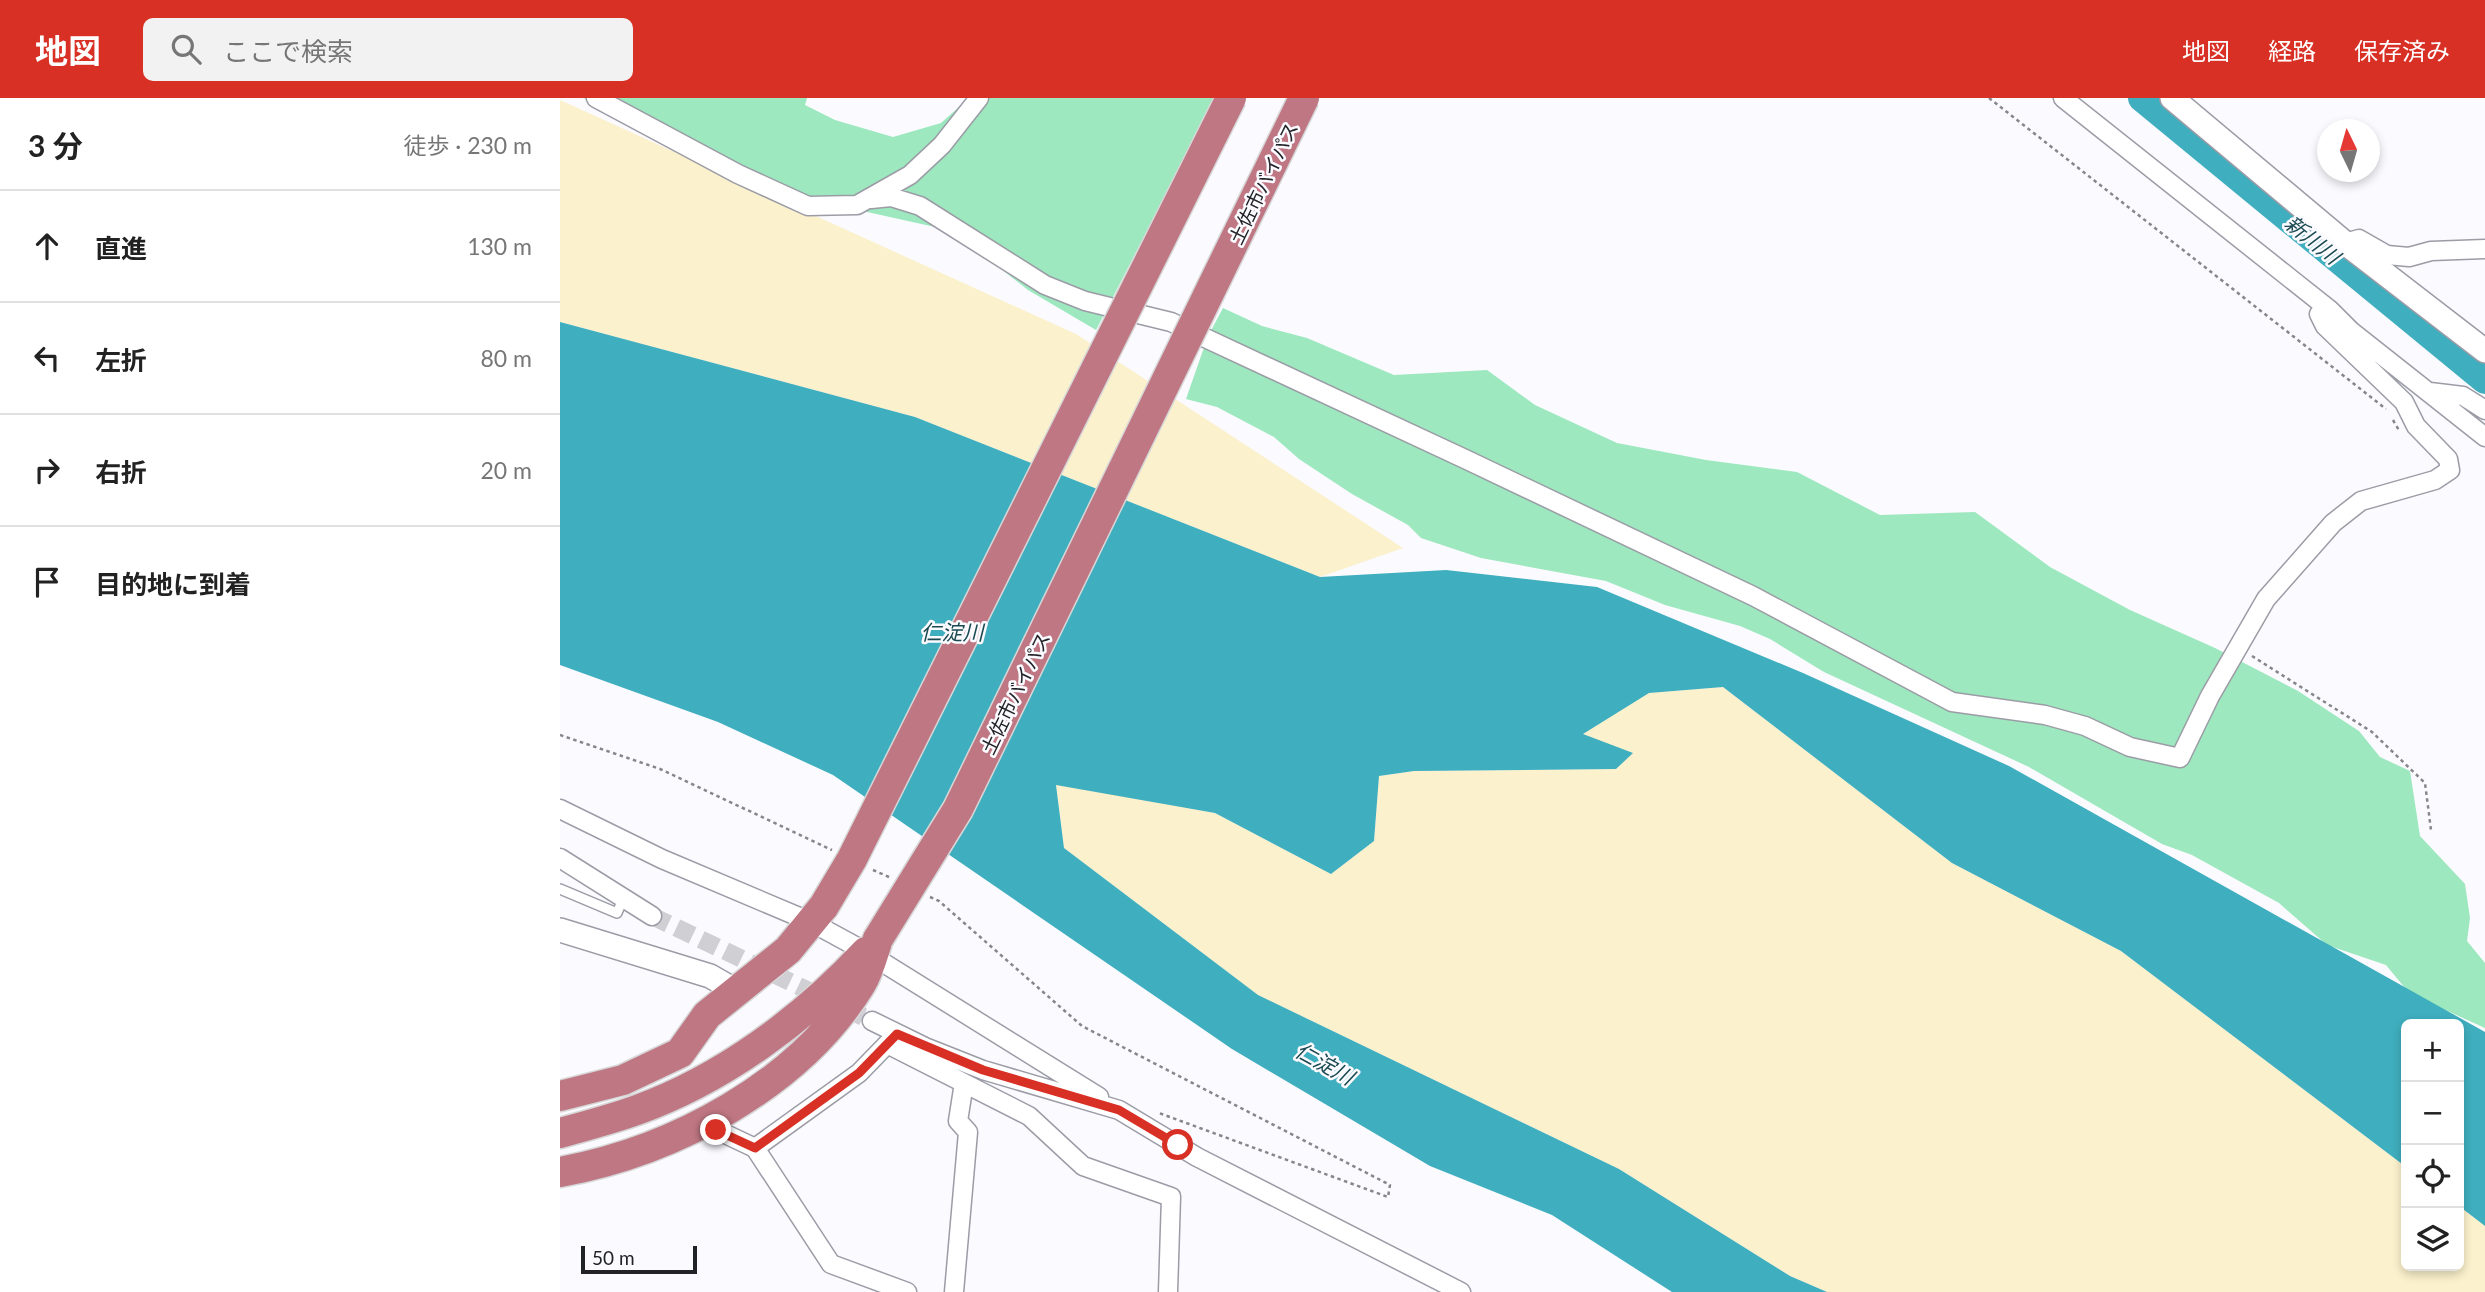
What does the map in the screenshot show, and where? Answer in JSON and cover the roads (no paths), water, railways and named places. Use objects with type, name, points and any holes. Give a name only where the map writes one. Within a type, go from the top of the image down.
[{"type":"highway","points":[[560,1096],[623,1080],[680,1053],[707,1015],[788,950],[817,914],[852,859],[1231,98]]},
{"type":"highway","name":"土佐市バイパス","points":[[560,1133],[638,1110],[690,1086],[738,1058],[772,1035],[872,949],[958,809],[1304,98]]},
{"type":"highway","points":[[560,1172],[661,1143],[786,1069],[831,1026],[863,982],[872,949]]},
{"type":"main road","points":[[2172,98],[2345,243],[2485,351]]},
{"type":"main road","points":[[560,930],[710,976],[738,992]]},
{"type":"street","points":[[596,98],[790,200],[808,206],[857,205],[910,175],[942,145],[979,98]]},
{"type":"street","points":[[2063,98],[2485,437]]},
{"type":"street","points":[[871,199],[891,197],[920,206],[1045,285],[1084,301],[1171,322],[1753,596],[1952,702],[2045,715],[2084,726],[2130,747],[2180,758],[2237,647],[2266,598],[2333,523],[2361,501],[2423,484],[2451,470],[2448,459],[2416,426],[2404,402],[2325,326],[2319,314],[2330,310]]},
{"type":"street","points":[[2345,243],[2359,239],[2387,255],[2409,257],[2431,251],[2485,249]]},
{"type":"street","points":[[2428,392],[2463,396],[2485,410]]},
{"type":"street","points":[[560,808],[662,859],[817,914],[1122,1112],[1197,1157],[1461,1292]]},
{"type":"street","points":[[560,858],[652,916]]},
{"type":"street","points":[[872,1021],[892,1039],[964,1083],[1029,1116],[1083,1166],[1171,1197],[1168,1292]]},
{"type":"street","points":[[892,1039],[1122,1112]]},
{"type":"street","points":[[755,1148],[859,1073],[892,1039]]},
{"type":"street","points":[[954,1292],[968,1132],[958,1121],[964,1083]]},
{"type":"street","points":[[700,1122],[755,1148],[831,1264],[884,1288],[907,1292]]},
{"type":"lane","points":[[560,889],[617,913],[623,899]]},
{"type":"water","name":"仁淀川","points":[[560,322],[915,417],[1320,577],[1446,570],[1597,587],[1803,673],[2009,766],[2462,1019],[2401,1019],[2401,1163],[2121,951],[1952,863],[1723,687],[1649,693],[1583,734],[1633,753],[1616,769],[1414,771],[1379,776],[1374,841],[1331,874],[1215,813],[1056,785],[1064,848],[1258,995],[1619,1169],[1790,1276],[1827,1292],[1672,1292],[1552,1215],[1430,1166],[1232,1049],[833,775],[718,722],[560,665]]},
{"type":"water","name":"仁淀川","points":[[2464,1020],[2485,1032],[2485,1226],[2464,1210]]},
{"type":"waterway","name":"新川川","points":[[2142,98],[2485,380]]},
{"type":"tunnel","points":[[652,916],[872,1021]]}]
